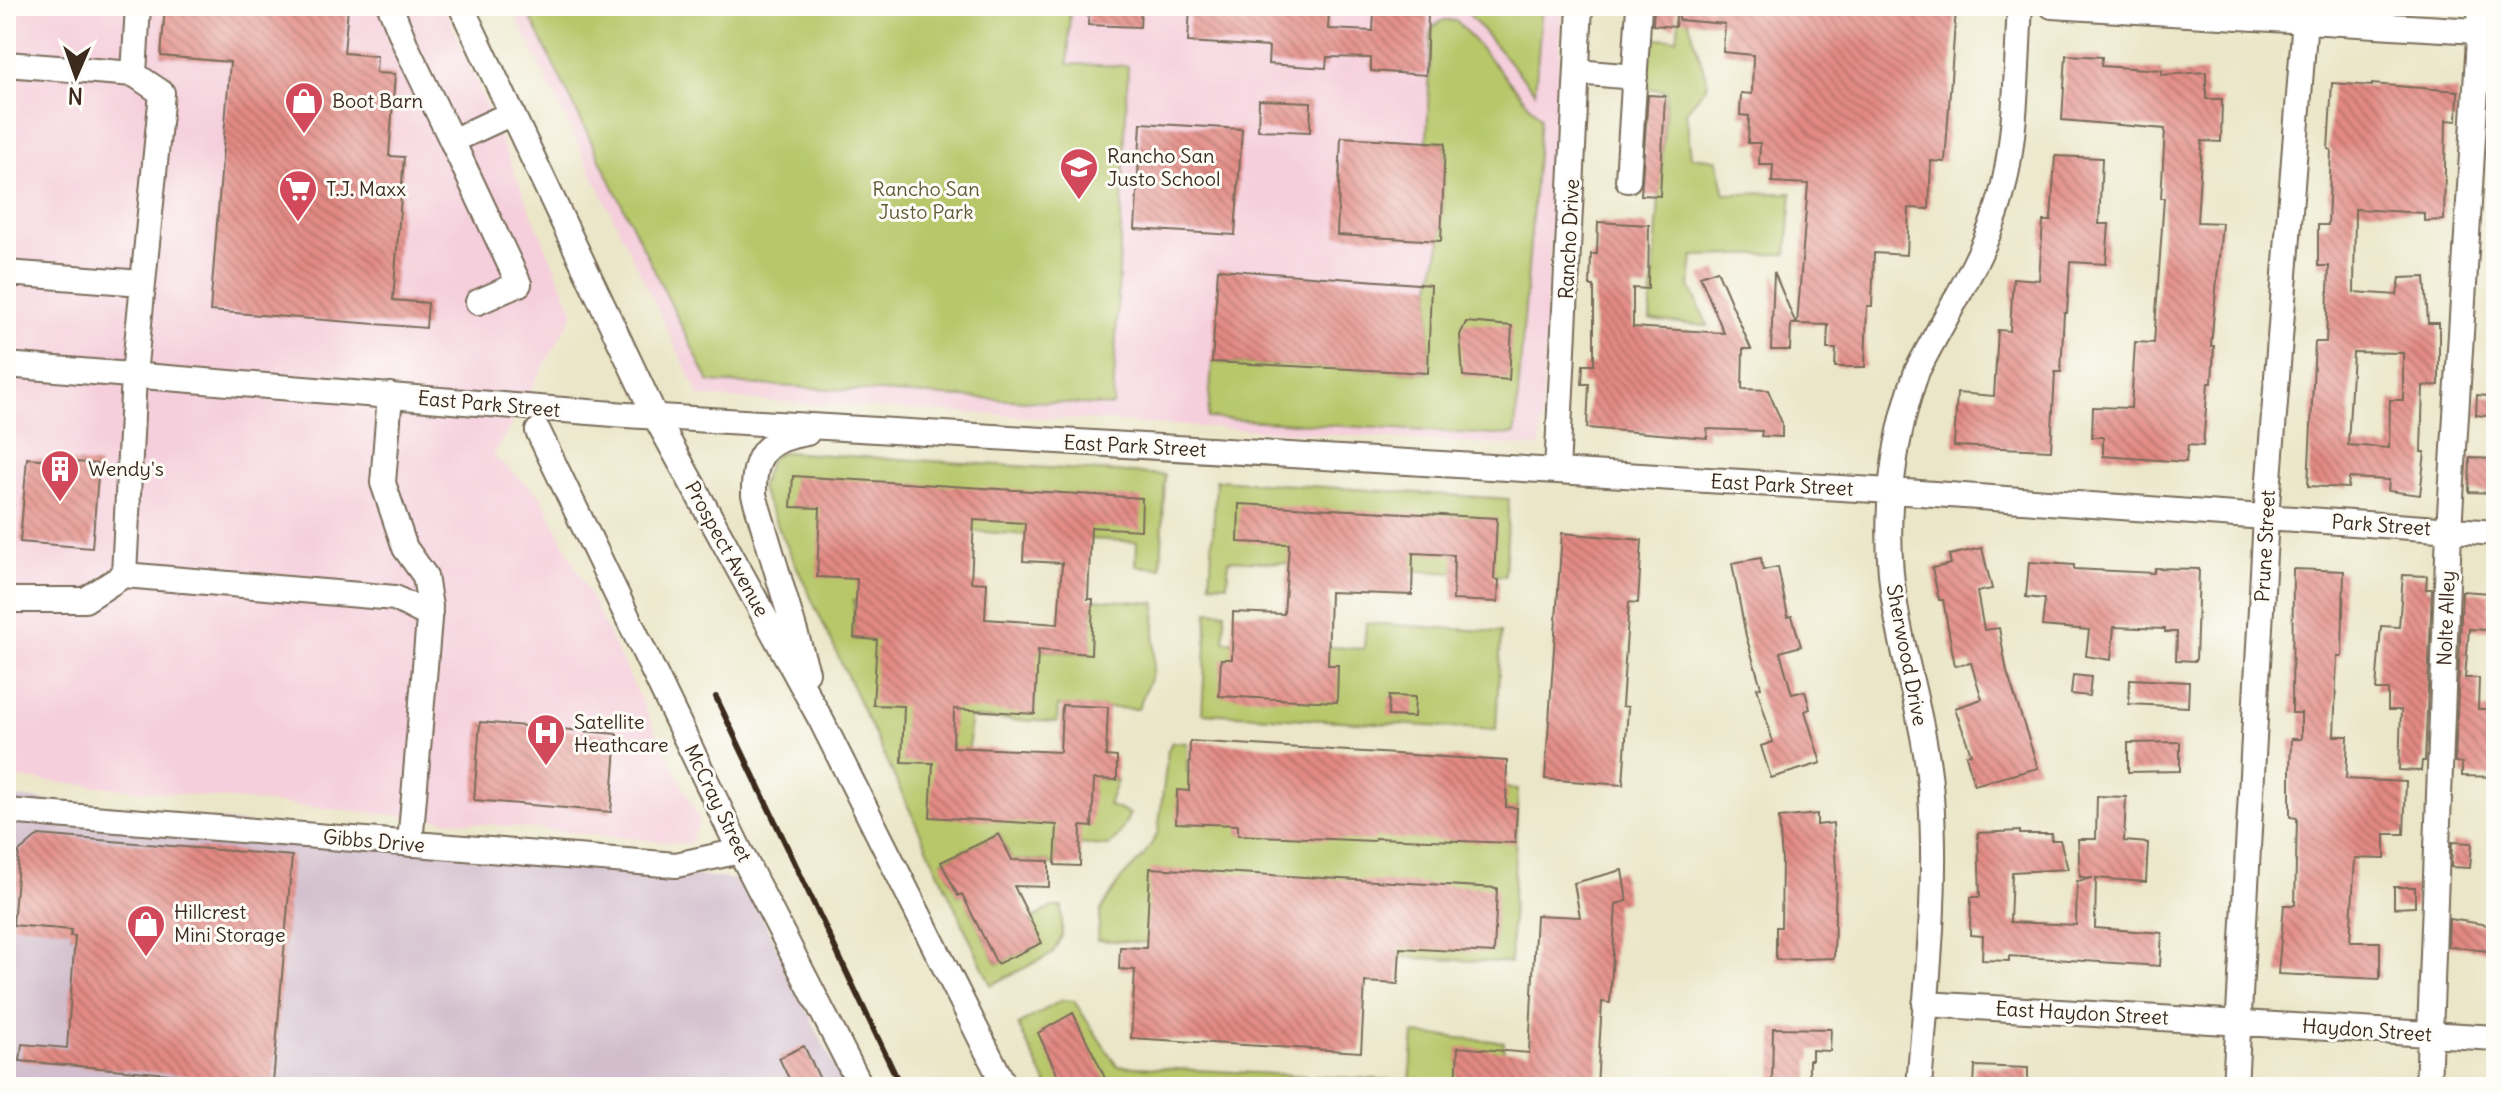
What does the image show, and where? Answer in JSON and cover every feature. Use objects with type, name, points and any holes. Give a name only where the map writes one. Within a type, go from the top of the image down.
[{"type":"street","points":[[134,74],[138,6]]},
{"type":"street","points":[[390,6],[519,284],[478,302]]},
{"type":"street","name":"Prospect Avenue","points":[[461,6],[655,416],[821,720],[1005,1087]]},
{"type":"street","name":"Rancho Drive","points":[[1557,471],[1580,6]]},
{"type":"street","points":[[1628,180],[1639,6]]},
{"type":"street","name":"Sherwood Drive","points":[[1919,1087],[1934,870],[1931,792],[1923,737],[1896,610],[1889,529],[1891,491],[1907,405],[1917,371],[1978,257],[1997,212],[2006,179],[2020,6]]},
{"type":"street","points":[[2052,6],[2306,13],[2488,31]]},
{"type":"street","name":"Nolte Alley","points":[[2428,1087],[2449,530],[2488,31],[2481,6]]},
{"type":"street","name":"Prune Street","points":[[2235,1087],[2266,517],[2306,13]]},
{"type":"street","points":[[6,64],[134,74],[162,93],[134,375],[124,575]]},
{"type":"street","points":[[1577,72],[1635,77]]},
{"type":"street","points":[[452,141],[512,113]]},
{"type":"street","points":[[6,273],[143,283]]},
{"type":"street","name":"East Park Street","points":[[6,365],[655,416],[1891,491],[2266,517]]},
{"type":"street","points":[[390,395],[383,483],[405,548],[425,576],[430,612],[410,844]]},
{"type":"street","points":[[821,720],[754,495],[754,472],[765,449],[775,442],[841,428]]},
{"type":"street","name":"McCray Street","points":[[538,431],[740,851],[861,1087]]},
{"type":"street","name":"Park Street","points":[[2266,517],[2496,533]]},
{"type":"street","points":[[6,600],[85,600],[124,575],[395,598],[420,611],[430,612]]},
{"type":"street","name":"Gibbs Drive","points":[[6,811],[676,865],[740,851]]},
{"type":"street","name":"East Haydon Street","points":[[1925,1004],[2239,1022]]},
{"type":"street","name":"Haydon Street","points":[[2239,1022],[2496,1038]]},
{"type":"shaded area","points":[[6,6],[444,6],[574,313],[493,456],[541,496],[700,821],[689,844],[6,777]]},
{"type":"shaded area","name":"Rancho San Justo School","points":[[511,6],[1562,6],[1540,447],[700,397]]},
{"type":"shaded area","points":[[6,796],[745,881],[844,1087],[6,1087]]},
{"type":"green space","name":"Rancho San Justo Park","points":[[525,6],[1070,6],[1068,64],[1128,66],[1113,406],[709,382]]},
{"type":"green space","points":[[1462,6],[1542,6],[1535,92]]},
{"type":"green space","points":[[1681,6],[1684,6],[1708,84],[1686,112],[1691,157],[1717,160],[1725,194],[1792,193],[1787,254],[1693,256],[1690,286],[1708,326],[1650,320],[1667,91],[1645,88],[1650,38],[1677,39]]},
{"type":"green space","points":[[1443,20],[1457,21],[1540,117],[1515,434],[1208,418],[1212,362],[1428,373],[1431,285],[1441,241],[1445,143],[1427,142],[1431,29]]},
{"type":"green space","points":[[781,452],[1165,475],[1161,568],[1136,566],[1137,542],[891,526],[887,600],[854,600],[854,638],[1090,654],[1093,599],[1156,603],[1153,671],[1138,709],[1058,706],[1057,722],[970,718],[968,773],[1117,780],[1108,805],[1130,814],[1118,837],[1108,846],[1056,843],[1055,865],[1049,865],[1049,861],[1012,860],[999,834],[942,861],[958,896],[1012,870],[968,905],[997,964],[1041,943],[1031,920],[1052,907],[1062,907],[1062,936],[1052,954],[991,985],[760,488],[771,458]]},
{"type":"green space","points":[[1216,480],[1509,499],[1505,576],[1229,560],[1227,584],[1210,583]]},
{"type":"green space","points":[[1208,611],[1225,612],[1224,641],[1364,649],[1366,623],[1501,632],[1496,730],[1202,713]]},
{"type":"green space","points":[[1172,742],[1187,743],[1187,772],[1518,789],[1510,963],[1097,940],[1101,910],[1158,833],[1168,750]]},
{"type":"green space","points":[[1062,1000],[1074,1001],[1117,1066],[1410,1081],[1414,1034],[1504,1042],[1502,1087],[1048,1087],[1018,1025]]},
{"type":"building","points":[[165,6],[348,7],[344,53],[377,56],[376,73],[395,74],[389,156],[404,157],[393,300],[428,303],[426,328],[210,311],[230,62],[161,56]]},
{"type":"building","points":[[1089,6],[1141,6],[1140,27],[1088,25]]},
{"type":"building","points":[[1190,6],[1249,6],[1329,13],[1328,29],[1373,31],[1374,12],[1428,14],[1426,75],[1371,71],[1371,58],[1327,57],[1326,68],[1268,64],[1269,47],[1188,42]]},
{"type":"building","points":[[1654,6],[1677,6],[1675,27],[1653,25]]},
{"type":"building","points":[[1679,6],[1759,9],[1759,6],[1954,6],[1956,9],[1945,162],[1931,161],[1929,209],[1909,208],[1907,255],[1874,253],[1872,306],[1867,306],[1865,367],[1835,367],[1836,349],[1827,349],[1828,325],[1797,324],[1808,184],[1772,182],[1773,165],[1759,165],[1760,143],[1748,143],[1749,116],[1740,115],[1741,93],[1752,94],[1753,55],[1723,52],[1725,24],[1679,20]]},
{"type":"building","points":[[2066,55],[2102,57],[2101,66],[2162,70],[2161,75],[2206,72],[2206,99],[2222,99],[2221,142],[2202,141],[2197,222],[2222,223],[2211,346],[2214,346],[2212,383],[2208,383],[2203,446],[2188,445],[2186,462],[2103,456],[2103,437],[2092,437],[2093,407],[2131,408],[2135,342],[2154,343],[2164,198],[2161,198],[2165,129],[2062,120]]},
{"type":"building","points":[[2332,83],[2458,91],[2457,121],[2446,120],[2444,220],[2424,221],[2424,213],[2355,209],[2354,292],[2397,295],[2400,278],[2425,277],[2428,323],[2439,323],[2439,385],[2423,386],[2421,452],[2425,452],[2420,495],[2388,491],[2389,480],[2349,478],[2348,488],[2308,486],[2315,342],[2326,342],[2329,266],[2318,266],[2318,225],[2328,225],[2331,150],[2328,149]],"holes":[[[2353,352],[2403,353],[2403,400],[2390,400],[2389,448],[2348,445]]]},
{"type":"building","points":[[1648,95],[1665,96],[1660,196],[1641,195]]},
{"type":"building","points":[[1259,100],[1311,102],[1310,132],[1258,130]]},
{"type":"building","points":[[1141,123],[1242,129],[1235,235],[1135,229]]},
{"type":"building","points":[[1341,137],[1445,143],[1441,241],[1337,235]]},
{"type":"building","points":[[2055,156],[2102,158],[2099,224],[2109,224],[2106,264],[2070,262],[2061,372],[2055,372],[2051,450],[1954,446],[1957,393],[1994,396],[1998,330],[2010,331],[2013,278],[2039,280],[2043,221],[2051,221]]},
{"type":"building","points":[[1598,222],[1649,225],[1648,289],[1633,288],[1633,327],[1724,333],[1700,276],[1717,270],[1751,349],[1743,349],[1742,389],[1768,390],[1782,423],[1782,437],[1761,436],[1762,431],[1707,429],[1707,438],[1587,428],[1589,384],[1582,384],[1583,365],[1594,365],[1594,286],[1590,286],[1591,254],[1597,254]]},
{"type":"building","points":[[1218,269],[1431,285],[1428,373],[1212,362]]},
{"type":"building","points":[[1774,272],[1796,324],[1791,324],[1790,350],[1771,350]]},
{"type":"building","points":[[1466,322],[1512,326],[1509,380],[1463,376],[1460,335]]},
{"type":"building","points":[[2477,395],[2496,397],[2496,417],[2476,415]]},
{"type":"building","name":"Wendy's","points":[[27,458],[99,464],[92,548],[20,542]]},
{"type":"building","points":[[2470,458],[2496,459],[2496,493],[2469,492]]},
{"type":"building","points":[[793,476],[1142,498],[1141,530],[1091,527],[1088,599],[1093,599],[1091,654],[1038,650],[1035,714],[954,709],[953,747],[1060,752],[1062,705],[1108,707],[1106,756],[1117,757],[1117,780],[1094,779],[1092,827],[1081,826],[1080,866],[1055,865],[1057,825],[930,817],[933,763],[902,762],[904,706],[873,705],[877,640],[854,638],[857,579],[817,577],[820,508],[791,507]],"holes":[[[974,520],[1025,523],[1023,561],[1062,563],[1058,624],[985,619],[987,583],[971,582]]]},
{"type":"building","points":[[1239,504],[1497,518],[1494,579],[1499,580],[1498,602],[1453,600],[1454,555],[1413,553],[1412,595],[1330,592],[1328,665],[1338,665],[1337,702],[1219,696],[1221,659],[1232,659],[1233,612],[1284,614],[1289,544],[1238,542]]},
{"type":"building","points":[[1562,533],[1642,540],[1638,603],[1629,602],[1622,706],[1628,707],[1623,785],[1545,779]]},
{"type":"building","points":[[1982,548],[1992,589],[1977,592],[1984,630],[1999,628],[2007,672],[2038,768],[1974,785],[1966,755],[1971,754],[1955,708],[1982,699],[1971,663],[1955,666],[1943,600],[1939,600],[1932,568],[1951,564],[1949,555]]},
{"type":"building","points":[[1761,558],[1763,570],[1778,567],[1788,617],[1792,616],[1801,646],[1780,652],[1792,694],[1805,691],[1810,709],[1805,711],[1821,763],[1771,778],[1761,746],[1773,742],[1757,688],[1761,687],[1746,636],[1732,563]]},
{"type":"building","points":[[2029,562],[2074,565],[2074,569],[2154,573],[2155,568],[2199,569],[2196,661],[2176,660],[2177,632],[2165,632],[2165,629],[2114,627],[2111,660],[2086,656],[2089,630],[2042,626],[2045,599],[2026,597]]},
{"type":"building","points":[[2293,569],[2344,571],[2342,656],[2337,656],[2334,736],[2348,736],[2346,779],[2406,782],[2404,834],[2385,834],[2385,859],[2355,858],[2350,942],[2380,942],[2380,979],[2278,974],[2284,905],[2295,905],[2297,818],[2290,817],[2290,770],[2291,739],[2301,739],[2301,713],[2292,713]]},
{"type":"building","points":[[2403,575],[2427,576],[2426,589],[2432,589],[2425,761],[2422,761],[2421,771],[2399,770],[2401,710],[2388,710],[2388,690],[2376,690],[2381,626],[2399,627]]},
{"type":"building","points":[[2462,591],[2490,593],[2488,630],[2469,629],[2465,678],[2479,678],[2478,709],[2496,709],[2496,777],[2462,776],[2462,763],[2455,762]]},
{"type":"building","points":[[2073,675],[2091,677],[2089,696],[2071,694]]},
{"type":"building","points":[[2130,679],[2189,682],[2188,707],[2129,704]]},
{"type":"building","points":[[1389,696],[1415,697],[1414,717],[1388,716]]},
{"type":"building","name":"Satellite Heathcare","points":[[480,722],[617,734],[611,812],[474,800]]},
{"type":"building","points":[[1190,741],[1507,761],[1506,807],[1517,808],[1515,843],[1238,835],[1238,825],[1176,823],[1177,790],[1189,791]]},
{"type":"building","points":[[2180,742],[2180,771],[2128,772],[2128,743]]},
{"type":"building","points":[[2097,796],[2126,797],[2124,841],[2148,843],[2146,882],[2096,878],[2095,928],[2162,933],[2160,966],[2009,956],[2009,961],[1982,960],[1983,936],[1970,935],[1971,897],[1980,897],[1978,833],[2020,831],[2020,834],[2052,834],[2051,840],[2060,840],[2068,869],[2012,872],[2010,922],[2076,925],[2077,881],[2093,878],[2080,877],[2078,839],[2096,839]]},
{"type":"building","points":[[1817,814],[1817,825],[1833,823],[1836,870],[1834,958],[1776,960],[1776,927],[1781,927],[1779,818]]},
{"type":"building","points":[[999,834],[1012,860],[1049,861],[1049,887],[1014,886],[1042,943],[997,964],[962,894],[958,896],[941,862]]},
{"type":"building","points":[[39,835],[292,856],[273,1083],[20,1061],[22,1044],[67,1048],[75,936],[70,936],[71,930],[13,925],[19,852]]},
{"type":"building","points":[[2452,842],[2472,843],[2470,868],[2451,867]]},
{"type":"building","points":[[1150,868],[1497,888],[1494,953],[1400,948],[1398,984],[1365,982],[1361,1052],[1131,1038],[1135,970],[1119,969],[1120,947],[1146,948]]},
{"type":"building","points":[[1622,870],[1627,901],[1616,904],[1610,1003],[1602,1002],[1597,1087],[1456,1087],[1458,1047],[1529,1053],[1536,915],[1580,917],[1574,883]]},
{"type":"building","points":[[2394,887],[2415,887],[2415,907],[2394,908]]},
{"type":"building","points":[[2449,919],[2496,926],[2496,952],[2448,946]]},
{"type":"building","points":[[1073,1013],[1109,1087],[1063,1087],[1038,1033]]},
{"type":"building","points":[[1773,1028],[1831,1029],[1830,1051],[1812,1050],[1809,1087],[1772,1087]]},
{"type":"building","points":[[804,1046],[820,1079],[802,1087],[793,1087],[779,1058]]},
{"type":"building","points":[[1975,1066],[2028,1068],[2028,1087],[1974,1087]]},
{"type":"railway","points":[[716,697],[901,1087]]},
{"type":"place","name":"Boot Barn","points":[[304,135]]},
{"type":"place","name":"Rancho San Justo School","points":[[1079,201]]},
{"type":"place","name":"T.J. Maxx","points":[[298,223]]},
{"type":"place","name":"Wendy's","points":[[60,503]]},
{"type":"place","name":"Satellite Heathcare","points":[[546,767]]},
{"type":"place","name":"Hillcrest Mini Storage","points":[[146,958]]}]
